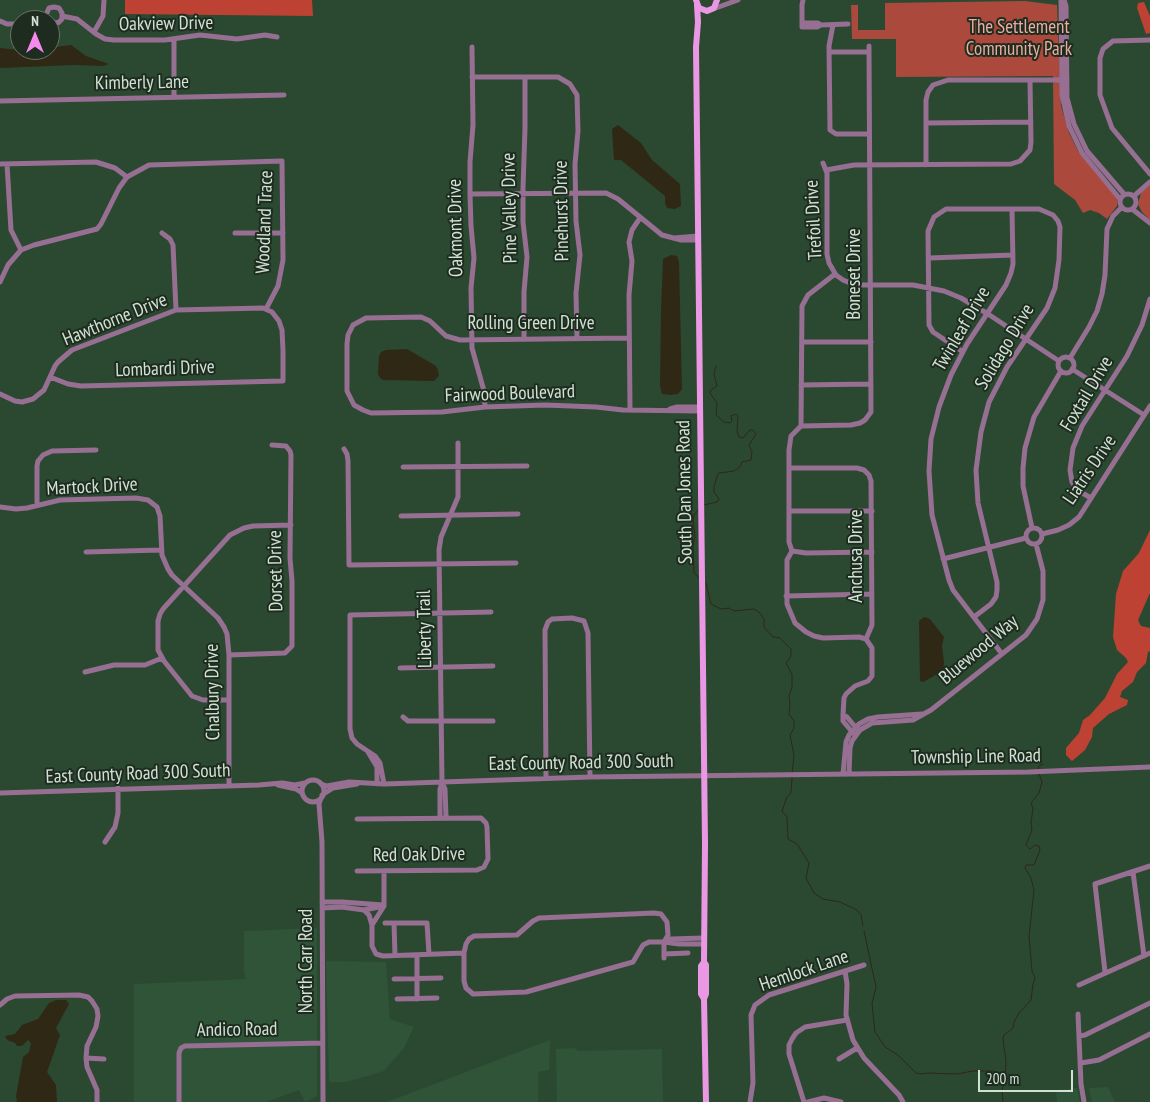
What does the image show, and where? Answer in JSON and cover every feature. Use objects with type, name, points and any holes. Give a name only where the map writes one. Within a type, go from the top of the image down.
[{"type":"main road","points":[[698,22],[712,9],[717,0]]},
{"type":"main road","points":[[696,3],[704,11],[712,9]]},
{"type":"main road","name":"South Dan Jones Road","points":[[696,3],[698,22],[696,47],[704,776],[704,962],[701,966],[701,994],[704,998],[706,1102]]},
{"type":"street","points":[[54,0],[54,6]]},
{"type":"street","points":[[94,32],[103,16],[104,0]]},
{"type":"street","points":[[712,9],[728,1],[738,0]]},
{"type":"street","points":[[803,0],[804,24],[818,27],[822,25],[848,24]]},
{"type":"street","points":[[1062,0],[1066,6],[1064,80],[1070,110],[1080,138],[1096,163],[1122,196]]},
{"type":"street","points":[[54,6],[61,10],[62,16],[60,20]]},
{"type":"street","points":[[47,10],[54,6]]},
{"type":"street","name":"Oakview Drive","points":[[62,16],[77,19],[105,39],[114,40],[174,39],[200,35],[237,39],[268,35],[277,37]]},
{"type":"street","points":[[833,25],[829,42],[830,127],[832,132],[836,134],[869,134]]},
{"type":"street","points":[[174,39],[174,97]]},
{"type":"street","points":[[1150,40],[1113,41],[1103,49],[1100,58],[1100,95],[1112,128],[1150,174]]},
{"type":"street","name":"Oakmont Drive","points":[[472,47],[470,194],[474,258],[472,340],[474,357],[484,391],[485,407]]},
{"type":"street","name":"Boneset Drive","points":[[801,426],[851,425],[865,420],[871,412],[868,49],[829,52]]},
{"type":"street","points":[[472,77],[525,77]]},
{"type":"street","name":"Pinehurst Drive","points":[[525,77],[558,77],[570,84],[576,95],[575,193],[580,255],[576,294],[577,339]]},
{"type":"street","name":"Pine Valley Drive","points":[[524,340],[524,292],[527,257],[523,222],[525,77]]},
{"type":"street","points":[[926,165],[926,100],[928,92],[934,85],[948,80],[1064,80]]},
{"type":"street","points":[[826,170],[851,165],[1011,164],[1020,161],[1030,150],[1031,142],[1030,80]]},
{"type":"street","name":"Kimberly Lane","points":[[0,101],[284,95]]},
{"type":"street","points":[[926,123],[1031,122]]},
{"type":"street","name":"Woodland Trace","points":[[127,176],[149,165],[159,163],[282,161],[283,260],[274,296],[266,309]]},
{"type":"street","points":[[0,164],[96,162],[115,168],[127,176],[97,229],[34,245],[22,250],[8,265],[0,282]]},
{"type":"street","name":"Trefoil Drive","points":[[823,163],[826,170],[827,254],[835,274]]},
{"type":"street","points":[[7,164],[10,228],[14,239],[22,250]]},
{"type":"street","points":[[1134,196],[1150,182]]},
{"type":"street","points":[[470,194],[602,192],[611,194],[658,233],[671,238],[698,238]]},
{"type":"street","points":[[1122,196],[1129,193],[1134,196],[1136,201],[1132,208],[1127,210],[1122,208]]},
{"type":"street","points":[[1122,196],[1120,204],[1122,208]]},
{"type":"street","points":[[1070,358],[1089,328],[1097,310],[1106,275],[1107,230],[1113,216],[1122,208]]},
{"type":"street","points":[[1132,208],[1150,223]]},
{"type":"street","name":"Twinleaf Drive","points":[[1002,654],[953,590],[932,515],[929,471],[931,439],[939,407],[951,375],[963,352],[1006,285],[1011,273],[1013,255],[1012,209]]},
{"type":"street","name":"Solidago Drive","points":[[929,258],[928,231],[934,217],[946,210],[1040,209],[1053,215],[1058,220],[1060,227],[1059,260],[1055,288],[1047,308],[1007,367],[989,402],[981,432],[976,486],[978,503],[997,582],[997,590],[996,598],[991,604],[974,617]]},
{"type":"street","points":[[630,410],[628,295],[632,261],[630,236],[640,218]]},
{"type":"street","points":[[162,233],[170,239],[173,245],[176,310]]},
{"type":"street","points":[[235,233],[283,233]]},
{"type":"street","points":[[963,352],[933,332],[929,324],[929,258],[1013,255]]},
{"type":"street","points":[[843,774],[846,742],[856,731],[847,717],[843,715],[844,698],[855,686],[868,681],[872,676],[872,648],[866,639],[859,637],[822,638],[806,632],[795,623],[791,616],[786,596],[787,560],[792,551],[789,511],[789,442],[795,431],[801,426],[801,309],[803,302],[808,295],[835,274],[852,284],[913,285],[929,288],[961,298],[1059,361]]},
{"type":"street","name":"Foxtail Drive","points":[[1091,498],[1077,490],[1072,482],[1070,470],[1073,448],[1082,426],[1128,356],[1142,325],[1150,299]]},
{"type":"street","name":"Hawthorne Drive","points":[[0,394],[15,401],[29,400],[41,392],[58,362],[72,350],[176,310],[266,309]]},
{"type":"street","name":"Lombardi Drive","points":[[50,377],[68,384],[81,386],[283,381],[283,345],[280,325],[272,312],[266,309]]},
{"type":"street","name":"Rolling Green Drive","points":[[354,405],[347,391],[346,344],[349,332],[353,326],[363,319],[371,317],[421,317],[430,321],[450,338],[472,340],[629,338]]},
{"type":"street","points":[[802,342],[871,342]]},
{"type":"street","points":[[1059,361],[1064,358],[1070,358]]},
{"type":"street","points":[[1061,371],[1068,372],[1072,369],[1074,364],[1070,358]]},
{"type":"street","points":[[1059,361],[1058,366],[1061,371]]},
{"type":"street","points":[[1072,369],[1144,415]]},
{"type":"street","points":[[1032,528],[1023,486],[1022,468],[1025,448],[1034,417],[1061,371]]},
{"type":"street","points":[[802,384],[871,384]]},
{"type":"street","name":"Fairwood Boulevard","points":[[354,405],[363,410],[376,413],[562,405],[630,410],[700,409]]},
{"type":"street","name":"Liatris Drive","points":[[1042,534],[1058,530],[1079,517],[1150,406]]},
{"type":"street","name":"Liberty Trail","points":[[443,817],[440,789],[442,782],[439,564],[440,541],[458,497],[458,443]]},
{"type":"street","name":"Dorset Drive","points":[[229,656],[285,653],[292,646],[290,451],[286,446],[272,445]]},
{"type":"street","points":[[344,449],[348,462],[349,565],[516,563]]},
{"type":"street","points":[[37,505],[37,466],[41,457],[52,451],[96,450]]},
{"type":"street","points":[[403,467],[527,466]]},
{"type":"street","name":"Anchusa Drive","points":[[789,468],[857,468],[867,472],[871,481],[872,511],[872,625],[866,639]]},
{"type":"street","name":"Martock Drive","points":[[0,507],[16,509],[60,500],[136,498],[148,500],[155,505]]},
{"type":"street","name":"Chalbury Drive","points":[[155,505],[160,516],[161,550],[168,569],[221,622],[229,642],[229,786]]},
{"type":"street","points":[[789,511],[872,511]]},
{"type":"street","points":[[402,516],[518,514]]},
{"type":"street","points":[[229,700],[203,700],[192,696],[162,658],[158,650],[158,621],[160,614],[228,537],[253,526],[291,525]]},
{"type":"street","points":[[1032,528],[1039,530],[1042,534],[1041,539],[1036,544],[1029,543],[1026,538],[1026,532],[1032,528]]},
{"type":"street","points":[[943,559],[1026,538]]},
{"type":"street","name":"Bluewood Way","points":[[856,731],[868,719],[925,713],[1026,635],[1037,620],[1043,600],[1044,582],[1036,544]]},
{"type":"street","points":[[86,552],[161,550]]},
{"type":"street","points":[[792,551],[806,553],[872,552]]},
{"type":"street","points":[[786,596],[872,594]]},
{"type":"street","points":[[384,784],[380,763],[375,756],[354,741],[350,730],[350,615],[491,612]]},
{"type":"street","points":[[546,778],[545,630],[551,620],[567,618],[582,620],[588,630],[590,777]]},
{"type":"street","points":[[85,672],[114,665],[145,665],[162,658]]},
{"type":"street","points":[[400,668],[493,666]]},
{"type":"street","points":[[403,717],[408,721],[493,720]]},
{"type":"street","points":[[368,752],[377,767],[377,784]]},
{"type":"street","points":[[846,756],[850,774]]},
{"type":"street","name":"Township Line Road","points":[[803,774],[1028,772],[1150,767]]},
{"type":"street","name":"East County Road 300 South","points":[[322,797],[333,788],[360,784],[590,777],[803,774]]},
{"type":"street","points":[[308,801],[315,801],[322,797],[323,790],[321,784],[314,780],[305,783],[302,793],[308,801],[317,810],[321,820]]},
{"type":"street","name":"East County Road 300 South","points":[[321,784],[327,786],[349,782],[360,784]]},
{"type":"street","name":"East County Road 300 South","points":[[0,793],[282,783],[296,785],[305,783]]},
{"type":"street","name":"East County Road 300 South","points":[[278,784],[293,788],[302,793]]},
{"type":"street","points":[[105,842],[115,827],[118,813],[118,788]]},
{"type":"street","name":"North Carr Road","points":[[322,797],[319,804],[321,820],[324,1043],[323,1102]]},
{"type":"street","name":"Red Oak Drive","points":[[356,819],[477,817],[484,820],[487,827],[488,859],[484,867],[477,870],[358,871]]},
{"type":"street","points":[[1105,972],[1095,884],[1150,866]]},
{"type":"street","points":[[372,925],[384,906],[384,871]]},
{"type":"street","points":[[1133,872],[1144,956]]},
{"type":"street","points":[[322,905],[342,902],[384,906]]},
{"type":"street","points":[[322,905],[364,910],[384,906]]},
{"type":"street","points":[[364,910],[369,915],[372,925],[373,950],[380,956],[464,953]]},
{"type":"street","points":[[688,953],[664,956],[664,942],[668,935],[667,922],[661,914],[539,918],[517,935],[474,936],[466,944],[464,953],[464,982],[473,994],[526,992],[633,962],[643,945],[649,942],[664,942],[679,944],[704,941]]},
{"type":"street","points":[[394,922],[395,956]]},
{"type":"street","points":[[385,923],[427,923],[429,954]]},
{"type":"street","points":[[1079,984],[1150,953]]},
{"type":"street","points":[[417,955],[417,999]]},
{"type":"street","name":"Hemlock Lane","points":[[750,1102],[753,1082],[751,1015],[755,1005],[769,995],[864,965]]},
{"type":"street","points":[[845,971],[847,1020],[857,1048],[903,1102]]},
{"type":"street","points":[[394,979],[442,978]]},
{"type":"street","points":[[0,1005],[7,998],[15,996],[76,994],[88,997],[95,1005],[98,1016],[87,1046],[86,1058],[87,1067],[97,1090],[97,1102]]},
{"type":"street","points":[[397,999],[437,998]]},
{"type":"street","points":[[1079,1036],[1085,1035],[1150,1003]]},
{"type":"street","points":[[1078,1014],[1081,1088],[1084,1102]]},
{"type":"street","points":[[804,1102],[789,1054],[792,1039],[796,1033],[805,1027],[847,1020]]},
{"type":"street","points":[[1081,1063],[1099,1060],[1150,1034]]},
{"type":"street","name":"Andico Road","points":[[179,1102],[180,1053],[182,1048],[187,1046],[324,1043]]},
{"type":"street","points":[[839,1058],[857,1048]]},
{"type":"street","points":[[86,1058],[104,1059]]},
{"type":"street","points":[[808,1102],[824,1098],[841,1102]]},
{"type":"shaded area","points":[[125,0],[312,0],[313,16],[125,14]]},
{"type":"shaded area","points":[[1144,2],[1150,16],[1150,33],[1146,34],[1137,8],[1138,3]]},
{"type":"shaded area","points":[[71,45],[86,56],[109,64],[103,66],[74,65],[0,68],[0,48],[10,49],[10,60],[60,60],[60,46]]},
{"type":"shaded area","points":[[618,125],[641,143],[652,160],[680,184],[681,206],[675,209],[667,208],[665,196],[621,160],[614,160],[612,129]]},
{"type":"shaded area","points":[[671,255],[677,256],[679,262],[682,389],[678,394],[670,395],[662,394],[660,386],[663,259]]},
{"type":"shaded area","points":[[407,349],[436,366],[439,376],[434,381],[383,380],[380,378],[378,374],[381,352]]},
{"type":"shaded area","points":[[1150,530],[1150,593],[1138,620],[1141,626],[1150,628],[1150,651],[1148,652],[1146,663],[1137,672],[1133,682],[1122,691],[1120,697],[1128,700],[1127,705],[1109,714],[1093,728],[1092,737],[1085,750],[1072,761],[1066,755],[1066,748],[1079,733],[1083,720],[1105,698],[1117,674],[1128,662],[1117,650],[1113,637],[1116,594],[1123,571],[1139,553]]},
{"type":"shaded area","points":[[924,617],[930,619],[944,637],[942,646],[944,662],[943,671],[923,682],[920,681],[919,621]]},
{"type":"shaded area","points":[[317,928],[317,1096],[305,1102],[299,1090],[266,1102],[134,1102],[134,984],[246,979],[244,971],[244,931]]},
{"type":"shaded area","points":[[326,961],[386,962],[390,1019],[414,1027],[404,1048],[384,1071],[347,1082],[329,1082]]},
{"type":"shaded area","points":[[56,1000],[66,1000],[69,1004],[56,1028],[60,1035],[47,1072],[56,1085],[57,1102],[17,1102],[16,1096],[23,1057],[29,1052],[31,1043],[28,1040],[22,1046],[17,1046],[15,1043],[7,1040],[5,1036],[15,1034],[22,1025],[38,1019],[49,1003]]},
{"type":"shaded area","points":[[550,1040],[549,1070],[538,1072],[538,1102],[387,1102]]},
{"type":"shaded area","points":[[575,1048],[578,1051],[662,1049],[663,1102],[557,1102],[556,1049]]},
{"type":"shaded area","points":[[1108,1087],[1115,1102],[1092,1102],[1089,1088]]},
{"type":"shaded area","points":[[1077,1088],[1080,1102],[1057,1102],[1056,1090]]},
{"type":"green space","name":"The Settlement Community Park","points":[[1025,1],[1057,5],[1061,106],[1069,133],[1078,151],[1118,199],[1117,206],[1107,219],[1099,213],[1090,210],[1083,213],[1075,200],[1054,184],[1053,76],[896,77],[896,39],[852,39],[851,5],[858,5],[858,30],[885,30],[885,3]]},
{"type":"green space","points":[[1150,185],[1150,220],[1142,212],[1138,204],[1141,193]]},
{"type":"waterway","points":[[704,505],[717,502],[719,499],[714,492],[719,473],[734,471],[740,467],[742,462],[751,460],[752,452],[749,445],[756,434],[753,430],[750,430],[743,438],[739,437],[737,431],[738,416],[736,414],[731,416],[732,421],[730,423],[724,422],[716,415],[717,403],[710,393],[717,386],[714,374],[716,366]]},
{"type":"waterway","points":[[699,509],[694,515],[693,520],[695,536],[693,546],[694,573],[699,578]]},
{"type":"waterway","points":[[706,583],[711,604],[721,609],[729,608],[734,611],[754,609],[760,613],[764,619],[764,627],[773,637],[780,638],[791,649],[791,656],[786,663],[792,674],[792,687],[789,696],[789,714],[794,721],[794,728],[790,735],[794,755],[792,774]]},
{"type":"waterway","points":[[1038,770],[1039,766],[1043,764]]},
{"type":"waterway","points":[[1003,1102],[1002,1090],[1005,1081],[1006,1061],[1004,1035],[1013,1028],[1019,1013],[1031,1000],[1035,978],[1032,971],[1029,936],[1034,890],[1031,878],[1025,868],[1026,865],[1034,865],[1040,850],[1039,846],[1035,845],[1030,849],[1026,845],[1032,830],[1033,808],[1031,803],[1039,793],[1042,782],[1039,774]]},
{"type":"waterway","points":[[792,778],[791,793],[787,797],[782,811],[787,817],[788,839],[797,844],[809,863],[806,878],[814,893],[823,899],[840,902],[857,910],[861,915],[863,926]]},
{"type":"waterway","points":[[864,931],[876,987],[872,1004],[875,1032],[885,1047],[898,1055],[916,1073],[957,1074],[973,1071],[994,1071],[1004,1075]]}]
